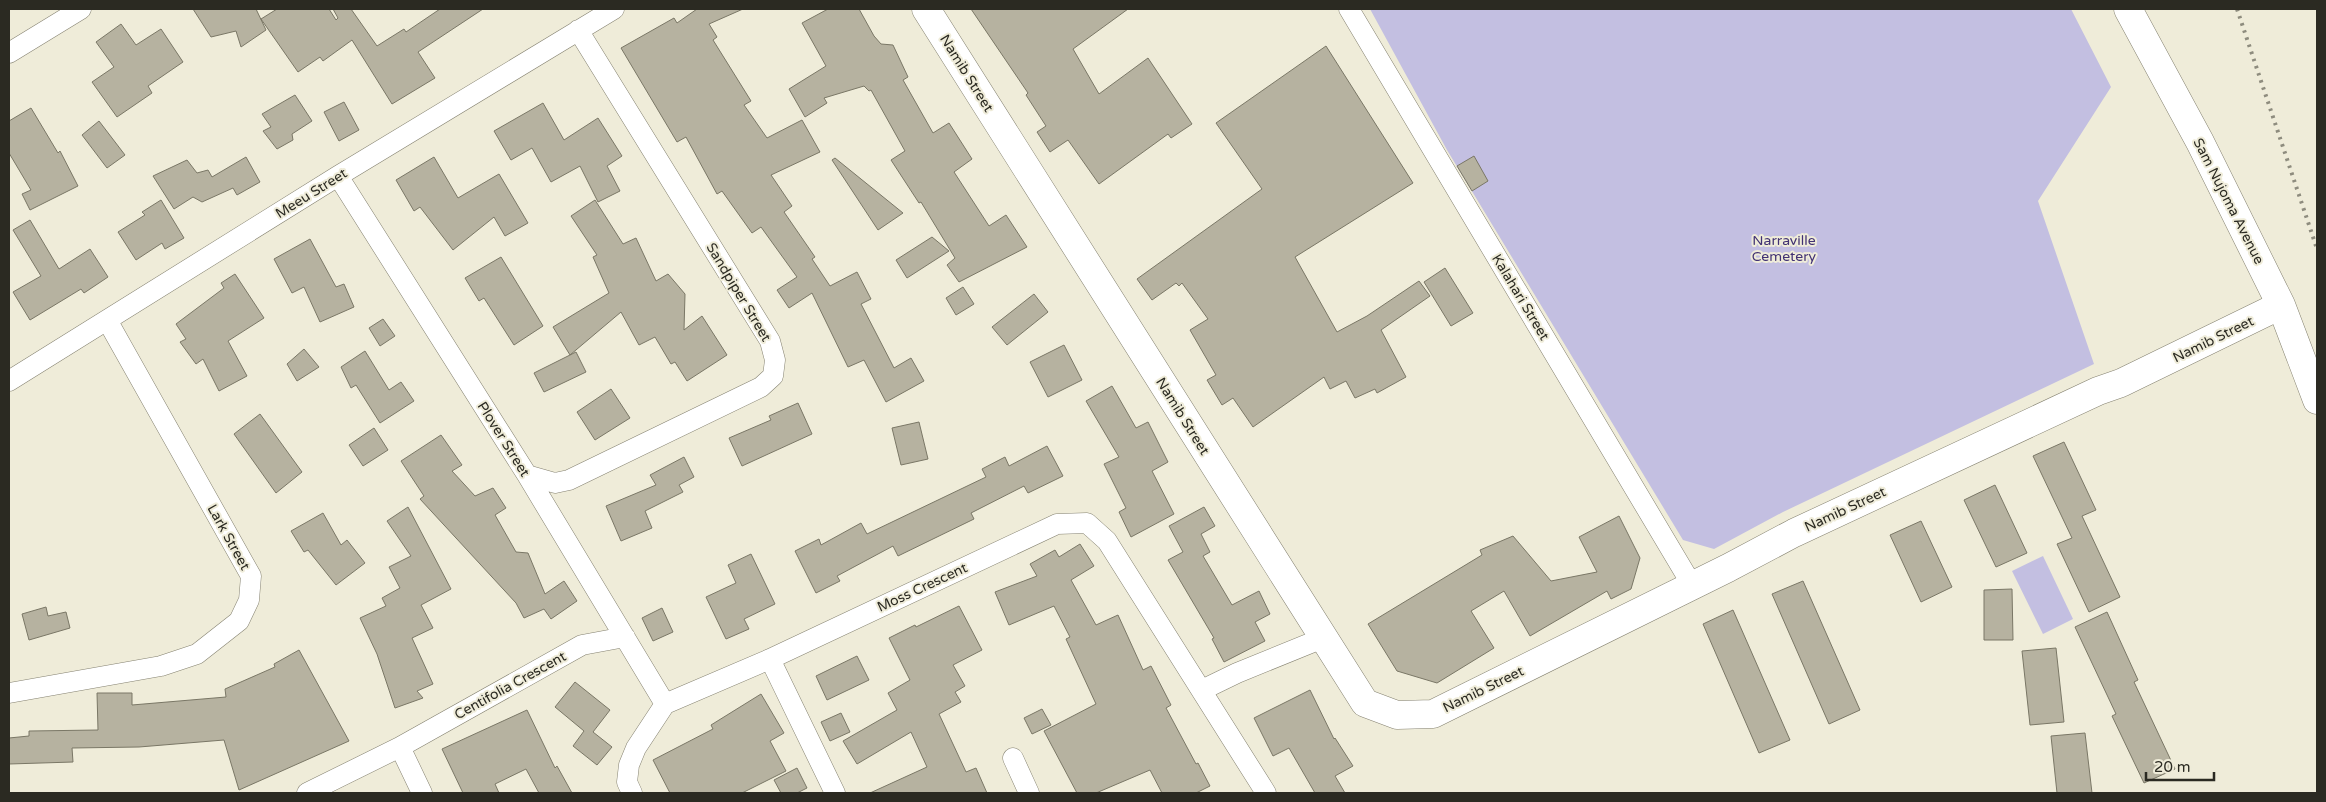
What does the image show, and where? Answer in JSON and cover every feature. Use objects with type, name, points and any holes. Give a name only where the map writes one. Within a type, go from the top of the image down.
[{"type":"street","points":[[9,52],[81,9]]},
{"type":"street","name":"Meeu Street","points":[[9,380],[338,176],[614,9]]},
{"type":"street","name":"Namib Street","points":[[926,9],[1365,702],[1397,715],[1432,714],[1803,529],[2098,391],[2121,383],[2281,305]]},
{"type":"street","name":"Kalahari Street","points":[[1350,9],[1692,585]]},
{"type":"street","name":"Sam Nujoma Avenue","points":[[2128,9],[2200,142],[2281,305],[2317,400]]},
{"type":"street","name":"Sandpiper Street","points":[[527,475],[555,483],[569,480],[761,387],[773,376],[775,360],[770,341],[578,30]]},
{"type":"street","name":"Plover Street","points":[[338,176],[527,475],[665,704]]},
{"type":"street","name":"Lark Street","points":[[9,693],[161,666],[197,654],[240,621],[249,600],[251,576],[107,320]]},
{"type":"street","name":"Moss Crescent","points":[[665,704],[770,659],[1057,524],[1087,523],[1107,541],[1266,793]]},
{"type":"street","name":"Centifolia Crescent","points":[[306,793],[400,747],[582,645],[625,637]]},
{"type":"street","points":[[1202,690],[1237,673],[1323,638]]},
{"type":"street","points":[[770,659],[835,793]]},
{"type":"street","points":[[632,793],[627,782],[629,765],[636,748],[665,704]]},
{"type":"street","points":[[400,747],[422,793]]},
{"type":"street","points":[[1012,758],[1029,793]]},
{"type":"green space","name":"Narraville Cemetery","points":[[1370,9],[2071,9],[2111,87],[2038,201],[2094,364],[1783,512],[1714,549],[1683,540],[1447,150]]},
{"type":"green space","points":[[2043,556],[2073,619],[2043,634],[2012,571]]},
{"type":"building","points":[[193,9],[256,9],[266,30],[241,47],[236,31],[211,37]]},
{"type":"building","points":[[277,9],[329,9],[336,20],[338,18],[333,9],[351,9],[377,46],[404,29],[406,32],[440,9],[483,9],[418,52],[435,78],[392,104],[352,40],[323,61],[320,57],[298,72],[261,19]]},
{"type":"building","points":[[697,9],[743,9],[709,24],[717,37],[713,40],[751,101],[744,105],[767,138],[802,120],[820,152],[771,175],[792,206],[784,212],[815,257],[812,259],[830,286],[857,272],[871,299],[861,304],[894,368],[911,358],[924,381],[886,402],[864,360],[848,367],[812,293],[789,308],[777,290],[797,277],[761,227],[752,233],[722,191],[717,194],[686,137],[677,142],[621,48],[674,18],[677,23]]},
{"type":"building","points":[[828,9],[859,9],[874,36],[881,44],[893,45],[908,77],[903,80],[933,133],[949,123],[972,159],[954,172],[989,226],[1006,215],[1027,247],[959,282],[947,265],[955,258],[921,202],[919,203],[891,160],[905,151],[871,90],[869,91],[864,86],[824,98],[827,103],[805,117],[789,89],[826,66],[802,23]]},
{"type":"building","points":[[971,9],[1128,9],[1073,49],[1099,94],[1148,58],[1192,124],[1171,138],[1168,134],[1099,184],[1068,140],[1050,152],[1037,132],[1046,126],[1026,95],[1028,93]]},
{"type":"building","points":[[121,24],[136,45],[161,29],[183,62],[148,86],[152,93],[117,117],[92,82],[114,67],[96,42]]},
{"type":"building","points":[[1326,46],[1413,183],[1295,257],[1337,332],[1367,316],[1419,281],[1430,296],[1381,330],[1406,377],[1377,393],[1375,389],[1355,398],[1346,381],[1330,389],[1324,377],[1253,427],[1233,398],[1222,405],[1207,380],[1216,375],[1190,330],[1208,319],[1182,283],[1179,286],[1176,283],[1152,300],[1137,279],[1262,189],[1216,123]]},
{"type":"building","points":[[295,95],[312,121],[292,134],[293,140],[277,149],[263,131],[271,127],[262,114]]},
{"type":"building","points":[[344,102],[359,130],[339,141],[324,112]]},
{"type":"building","points":[[543,103],[564,140],[598,118],[622,156],[607,166],[620,191],[598,202],[580,166],[551,182],[532,148],[511,160],[494,131]]},
{"type":"building","points":[[31,108],[58,153],[60,151],[78,186],[30,210],[22,194],[31,190],[9,153],[9,121]]},
{"type":"building","points":[[99,121],[125,155],[107,168],[82,135]]},
{"type":"building","points":[[1474,156],[1488,181],[1472,191],[1457,166]]},
{"type":"building","points":[[246,157],[260,182],[237,195],[233,188],[202,202],[193,197],[174,209],[153,176],[187,160],[197,173],[208,170],[212,177]]},
{"type":"building","points":[[434,157],[458,198],[499,174],[528,223],[505,236],[494,217],[453,250],[420,207],[414,211],[396,180]]},
{"type":"building","points":[[835,158],[903,213],[878,230],[832,160]]},
{"type":"building","points":[[161,200],[184,238],[165,249],[162,243],[136,260],[118,232],[145,215],[142,212]]},
{"type":"building","points":[[595,200],[623,244],[636,238],[656,281],[668,274],[685,294],[684,330],[702,316],[727,355],[687,381],[675,362],[671,364],[655,337],[639,345],[621,312],[570,355],[553,327],[609,293],[593,257],[597,255],[571,216]]},
{"type":"building","points":[[30,220],[59,269],[90,249],[108,277],[84,293],[81,289],[30,320],[13,292],[41,276],[13,230]]},
{"type":"building","points":[[932,237],[949,251],[907,278],[896,260]]},
{"type":"building","points":[[310,239],[336,287],[344,284],[354,307],[320,322],[304,287],[292,293],[274,259]]},
{"type":"building","points":[[501,257],[543,326],[514,345],[484,298],[479,301],[465,278]]},
{"type":"building","points":[[1445,268],[1473,313],[1451,326],[1424,282]]},
{"type":"building","points":[[235,274],[264,318],[228,341],[247,376],[219,391],[203,359],[196,364],[180,342],[186,339],[176,324],[224,288],[221,283]]},
{"type":"building","points":[[963,287],[974,304],[956,315],[946,298]]},
{"type":"building","points":[[1034,294],[1048,312],[1007,345],[992,327]]},
{"type":"building","points":[[383,319],[395,336],[380,346],[369,328]]},
{"type":"building","points":[[1064,345],[1082,380],[1048,397],[1030,362]]},
{"type":"building","points":[[304,349],[319,367],[297,381],[287,364]]},
{"type":"building","points":[[365,351],[389,390],[401,382],[414,401],[380,423],[356,385],[351,388],[341,367]]},
{"type":"building","points":[[576,352],[586,372],[544,392],[534,373]]},
{"type":"building","points":[[1112,386],[1136,428],[1148,422],[1168,462],[1152,471],[1174,514],[1131,537],[1119,512],[1126,508],[1104,464],[1119,457],[1086,401]]},
{"type":"building","points":[[611,389],[630,418],[595,440],[577,412]]},
{"type":"building","points":[[798,403],[812,434],[742,466],[729,438],[771,420],[769,416]]},
{"type":"building","points":[[260,414],[302,472],[276,493],[234,434]]},
{"type":"building","points":[[919,422],[928,459],[901,465],[892,428]]},
{"type":"building","points":[[374,428],[388,450],[363,466],[349,445]]},
{"type":"building","points":[[441,435],[462,465],[452,471],[475,496],[493,488],[506,508],[495,515],[516,552],[528,553],[545,594],[564,581],[577,601],[551,619],[544,609],[524,618],[516,603],[420,499],[424,496],[401,461]]},
{"type":"building","points":[[2064,442],[2096,510],[2082,516],[2120,597],[2089,612],[2057,544],[2072,538],[2033,456]]},
{"type":"building","points":[[1047,446],[1063,476],[1028,493],[1024,486],[971,513],[974,519],[898,556],[893,546],[837,576],[840,581],[816,593],[795,551],[819,539],[821,545],[861,523],[867,534],[986,477],[982,469],[1005,457],[1009,466]]},
{"type":"building","points":[[684,457],[694,477],[679,485],[683,492],[645,511],[652,528],[621,541],[606,506],[656,485],[650,475]]},
{"type":"building","points":[[1995,485],[2027,553],[1996,567],[1964,500]]},
{"type":"building","points":[[408,507],[451,589],[421,605],[433,628],[412,638],[433,684],[417,691],[423,698],[395,708],[377,654],[360,618],[386,606],[382,598],[400,588],[389,567],[411,556],[387,521]]},
{"type":"building","points":[[1204,507],[1215,526],[1201,534],[1210,552],[1203,556],[1232,605],[1259,591],[1270,614],[1255,622],[1265,641],[1224,662],[1212,639],[1214,638],[1168,560],[1183,552],[1169,526]]},
{"type":"building","points":[[323,513],[341,545],[347,540],[365,563],[336,585],[308,550],[304,552],[291,531]]},
{"type":"building","points":[[1619,516],[1640,558],[1631,589],[1611,599],[1607,591],[1530,636],[1504,591],[1471,611],[1494,648],[1437,683],[1397,671],[1368,624],[1482,555],[1480,550],[1513,536],[1551,581],[1597,572],[1579,537]]},
{"type":"building","points":[[1921,521],[1952,587],[1921,602],[1890,535]]},
{"type":"building","points":[[1080,544],[1094,566],[1071,580],[1096,625],[1118,615],[1143,670],[1151,666],[1171,705],[1166,708],[1210,786],[1196,793],[1162,793],[1150,770],[1096,793],[1077,793],[1044,731],[1096,704],[1066,639],[1070,637],[1054,606],[1009,625],[995,592],[1037,576],[1030,564],[1055,550],[1059,557]]},
{"type":"building","points":[[751,554],[775,604],[744,619],[749,629],[726,639],[706,597],[736,583],[728,565]]},
{"type":"building","points":[[1803,581],[1860,710],[1829,724],[1772,594]]},
{"type":"building","points":[[2012,589],[2013,640],[1984,640],[1984,590]]},
{"type":"building","points":[[959,606],[982,650],[953,665],[965,686],[955,692],[961,702],[939,714],[966,772],[976,768],[987,793],[870,793],[927,767],[911,732],[857,764],[843,741],[897,710],[888,693],[910,680],[889,638]]},
{"type":"building","points":[[46,607],[48,616],[66,612],[70,628],[29,640],[22,614]]},
{"type":"building","points":[[662,608],[673,632],[653,641],[642,618]]},
{"type":"building","points":[[1733,610],[1790,740],[1759,753],[1703,624]]},
{"type":"building","points":[[2107,612],[2138,680],[2134,682],[2175,769],[2144,783],[2112,716],[2116,714],[2075,627]]},
{"type":"building","points":[[2056,648],[2064,722],[2030,725],[2022,651]]},
{"type":"building","points":[[299,650],[349,741],[239,790],[224,740],[139,747],[72,748],[73,762],[9,764],[9,738],[29,736],[29,731],[98,730],[97,693],[132,693],[132,705],[226,697],[225,689],[275,667],[274,664]]},
{"type":"building","points":[[857,656],[869,680],[827,700],[816,676]]},
{"type":"building","points":[[575,682],[610,710],[593,732],[612,747],[597,765],[573,746],[584,731],[555,707]]},
{"type":"building","points":[[1310,690],[1334,739],[1353,766],[1335,776],[1345,793],[1315,793],[1289,748],[1273,756],[1254,718]]},
{"type":"building","points":[[761,694],[784,733],[770,741],[786,771],[742,793],[670,793],[653,760],[713,729],[711,725]]},
{"type":"building","points":[[1042,709],[1051,725],[1032,734],[1024,718]]},
{"type":"building","points":[[527,710],[555,768],[557,766],[572,793],[539,793],[526,769],[495,784],[499,793],[463,793],[442,749]]},
{"type":"building","points":[[841,713],[850,732],[830,741],[821,722]]},
{"type":"building","points":[[2085,733],[2092,793],[2057,793],[2051,736]]},
{"type":"building","points":[[797,768],[807,788],[797,793],[781,793],[774,780]]},
{"type":"railway","points":[[2237,9],[2317,249]]}]
